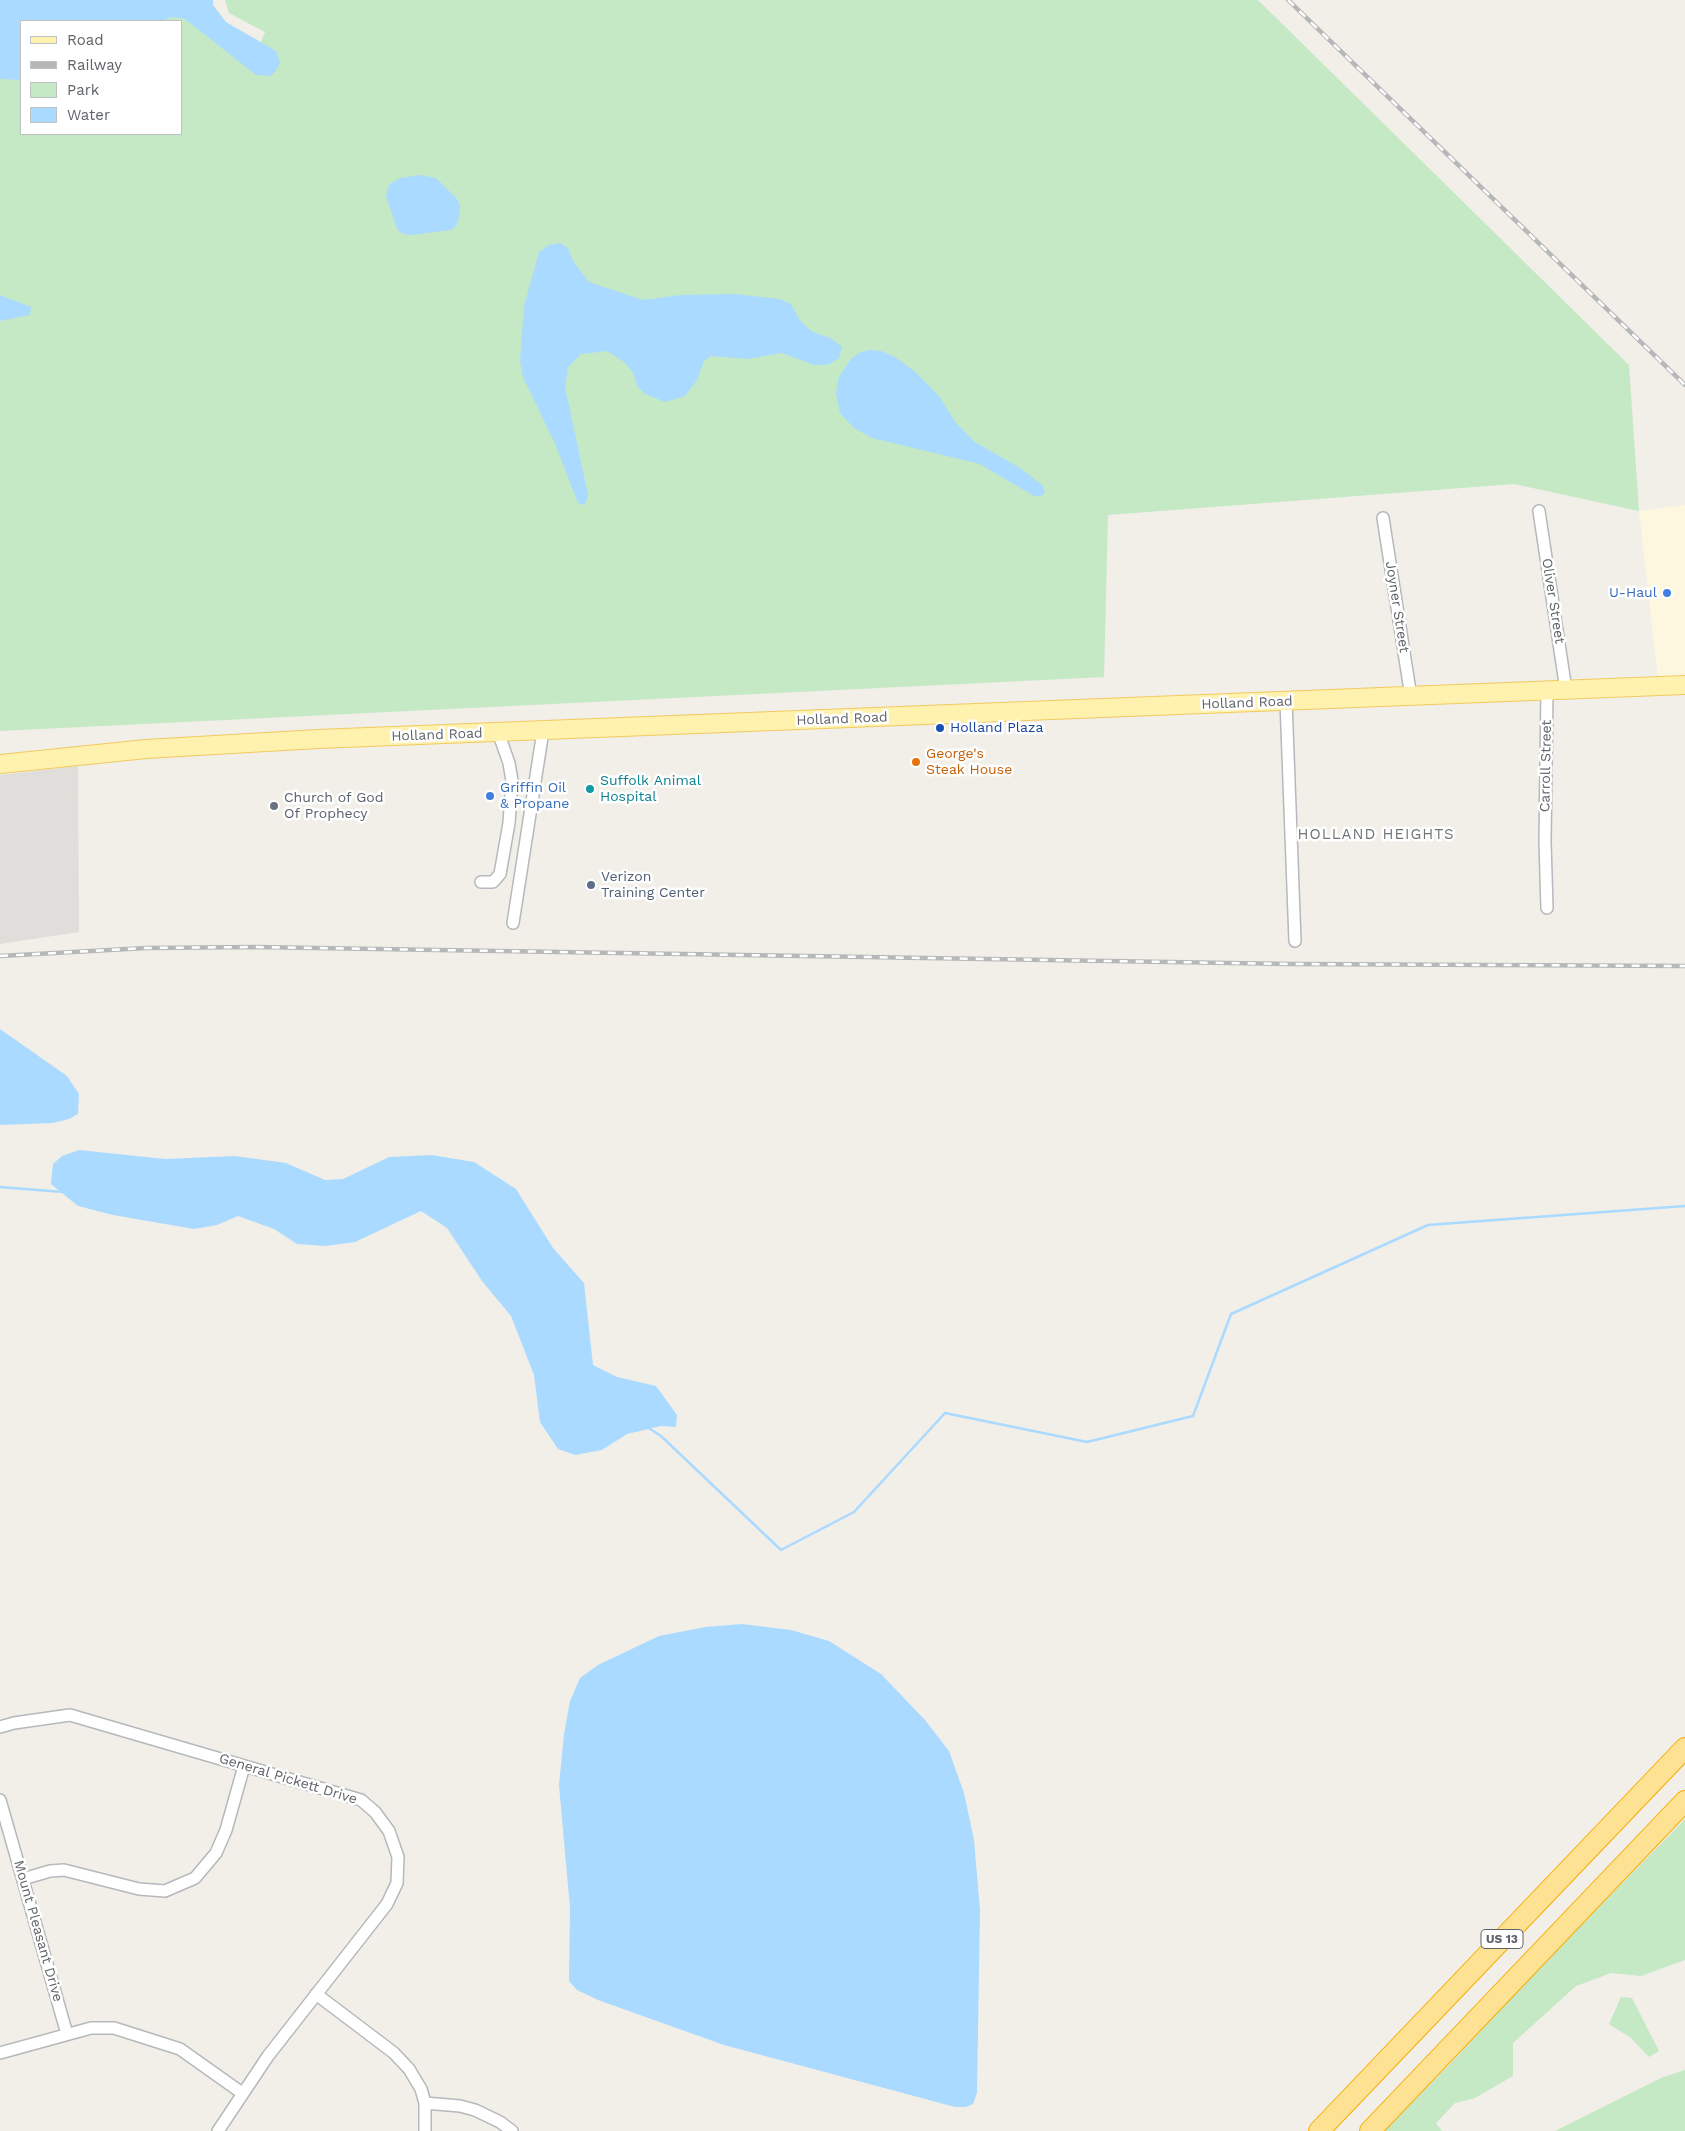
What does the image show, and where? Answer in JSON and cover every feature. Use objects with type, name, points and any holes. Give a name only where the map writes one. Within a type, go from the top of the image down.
[{"type":"highway","name":"US 13","points":[[1319,2131],[1685,1748]]},
{"type":"highway","name":"US 13","points":[[1370,2131],[1685,1801]]},
{"type":"main road","name":"Holland Road","points":[[0,764],[223,744],[1685,686]]},
{"type":"street","name":"Oliver Street","points":[[1539,511],[1566,690]]},
{"type":"street","name":"Joyner Street","points":[[1383,518],[1411,696]]},
{"type":"street","name":"Carroll Street","points":[[1547,691],[1545,842],[1547,908]]},
{"type":"street","points":[[1286,701],[1295,941]]},
{"type":"street","points":[[513,923],[543,731]]},
{"type":"street","points":[[481,882],[493,882],[500,874],[508,823],[512,781],[509,763],[498,732]]},
{"type":"street","name":"General Pickett Drive","points":[[0,1727],[14,1723],[70,1715],[361,1800],[375,1812],[389,1831],[398,1857],[397,1883],[387,1904],[268,2056],[218,2131]]},
{"type":"street","points":[[23,1879],[37,1874],[64,1870],[139,1889],[165,1891],[195,1878],[216,1853],[226,1830],[244,1766]]},
{"type":"street","name":"Mount Pleasant Drive","points":[[0,1800],[67,2034]]},
{"type":"street","points":[[316,1994],[403,2061],[415,2078],[425,2103],[425,2131]]},
{"type":"street","points":[[0,2053],[91,2028],[106,2027],[168,2044],[193,2057],[242,2093]]},
{"type":"street","points":[[425,2103],[460,2106],[475,2110],[494,2119],[512,2131]]},
{"type":"shaded area","name":"U-Haul","points":[[1685,505],[1685,676],[1658,679],[1639,511]]},
{"type":"shaded area","points":[[78,766],[79,932],[0,944],[0,775]]},
{"type":"green space","points":[[225,0],[1258,0],[1629,365],[1639,511],[1514,484],[1108,515],[1104,677],[0,731],[0,44],[20,51],[20,135],[182,135],[182,20],[146,20],[179,9],[255,57],[265,32],[229,13]]},
{"type":"green space","points":[[1685,1819],[1685,1960],[1641,1976],[1611,1973],[1576,1986],[1513,2043],[1513,2076],[1475,2098],[1455,2103],[1436,2123],[1442,2131],[1384,2131],[1454,2060],[1523,1985]]},
{"type":"green space","points":[[1621,1997],[1632,1998],[1659,2051],[1649,2057],[1631,2038],[1609,2024]]},
{"type":"green space","points":[[1685,2070],[1685,2131],[1555,2131],[1661,2078]]},
{"type":"water","points":[[0,0],[213,0],[213,5],[226,22],[276,51],[280,62],[276,71],[270,76],[256,75],[185,19],[173,17],[163,20],[20,20],[20,80],[0,79]]},
{"type":"water","points":[[421,175],[436,178],[457,199],[460,206],[459,217],[457,225],[451,230],[411,235],[403,234],[397,229],[386,196],[387,190],[390,184],[400,178]]},
{"type":"water","points":[[560,243],[568,248],[573,261],[589,282],[643,300],[681,295],[734,294],[779,299],[791,304],[799,319],[811,331],[832,339],[842,347],[839,358],[827,365],[814,365],[782,353],[747,359],[711,356],[704,361],[697,380],[685,396],[665,402],[645,394],[637,386],[633,372],[624,362],[607,351],[581,354],[568,367],[565,387],[588,495],[585,505],[578,503],[556,446],[523,377],[520,361],[524,306],[539,252],[549,245]]},
{"type":"water","points":[[0,295],[31,307],[30,315],[0,321]]},
{"type":"water","points":[[869,350],[881,351],[895,357],[914,371],[939,396],[956,423],[975,442],[1020,468],[1043,486],[1045,493],[1041,496],[1034,496],[980,464],[872,438],[854,428],[840,413],[836,393],[839,377],[851,359],[859,353]]},
{"type":"water","points":[[0,1029],[67,1076],[79,1094],[78,1114],[69,1119],[53,1123],[0,1125]]},
{"type":"water","points":[[79,1150],[165,1159],[235,1156],[286,1163],[325,1180],[343,1179],[389,1157],[432,1155],[474,1162],[516,1189],[553,1248],[584,1283],[593,1365],[617,1377],[656,1386],[677,1415],[676,1427],[661,1426],[627,1434],[602,1450],[575,1455],[558,1449],[540,1422],[534,1375],[511,1316],[482,1281],[447,1228],[421,1211],[355,1242],[326,1246],[297,1244],[274,1229],[238,1216],[217,1225],[194,1229],[113,1215],[78,1206],[51,1184],[53,1164],[62,1156]]},
{"type":"water","points":[[742,1624],[791,1630],[829,1641],[881,1674],[925,1720],[949,1751],[964,1793],[974,1840],[980,1910],[977,2093],[973,2104],[966,2107],[955,2107],[724,2045],[598,2000],[577,1990],[569,1981],[570,1908],[559,1785],[564,1734],[570,1701],[580,1678],[598,1665],[659,1636],[705,1627]]},
{"type":"waterway","points":[[0,1187],[63,1192]]},
{"type":"waterway","points":[[647,1427],[661,1436],[781,1550],[854,1512],[945,1413],[1087,1442],[1193,1416],[1231,1314],[1428,1225],[1685,1206]]},
{"type":"railway","points":[[1288,0],[1685,385]]},
{"type":"railway","points":[[0,956],[146,948],[255,947],[1291,964],[1685,966]]},
{"type":"place","name":"U-Haul","points":[[1667,593]]},
{"type":"place","name":"Holland Plaza","points":[[940,728]]},
{"type":"place","name":"George's Steak House","points":[[916,762]]},
{"type":"place","name":"Suffolk Animal Hospital","points":[[590,789]]},
{"type":"place","name":"Griffin Oil & Propane","points":[[490,796]]},
{"type":"place","name":"Church of God Of Prophecy","points":[[274,806]]},
{"type":"place","name":"Verizon Training Center","points":[[591,885]]},
{"type":"district","name":"HOLLAND HEIGHTS","points":[[1376,835]]}]
